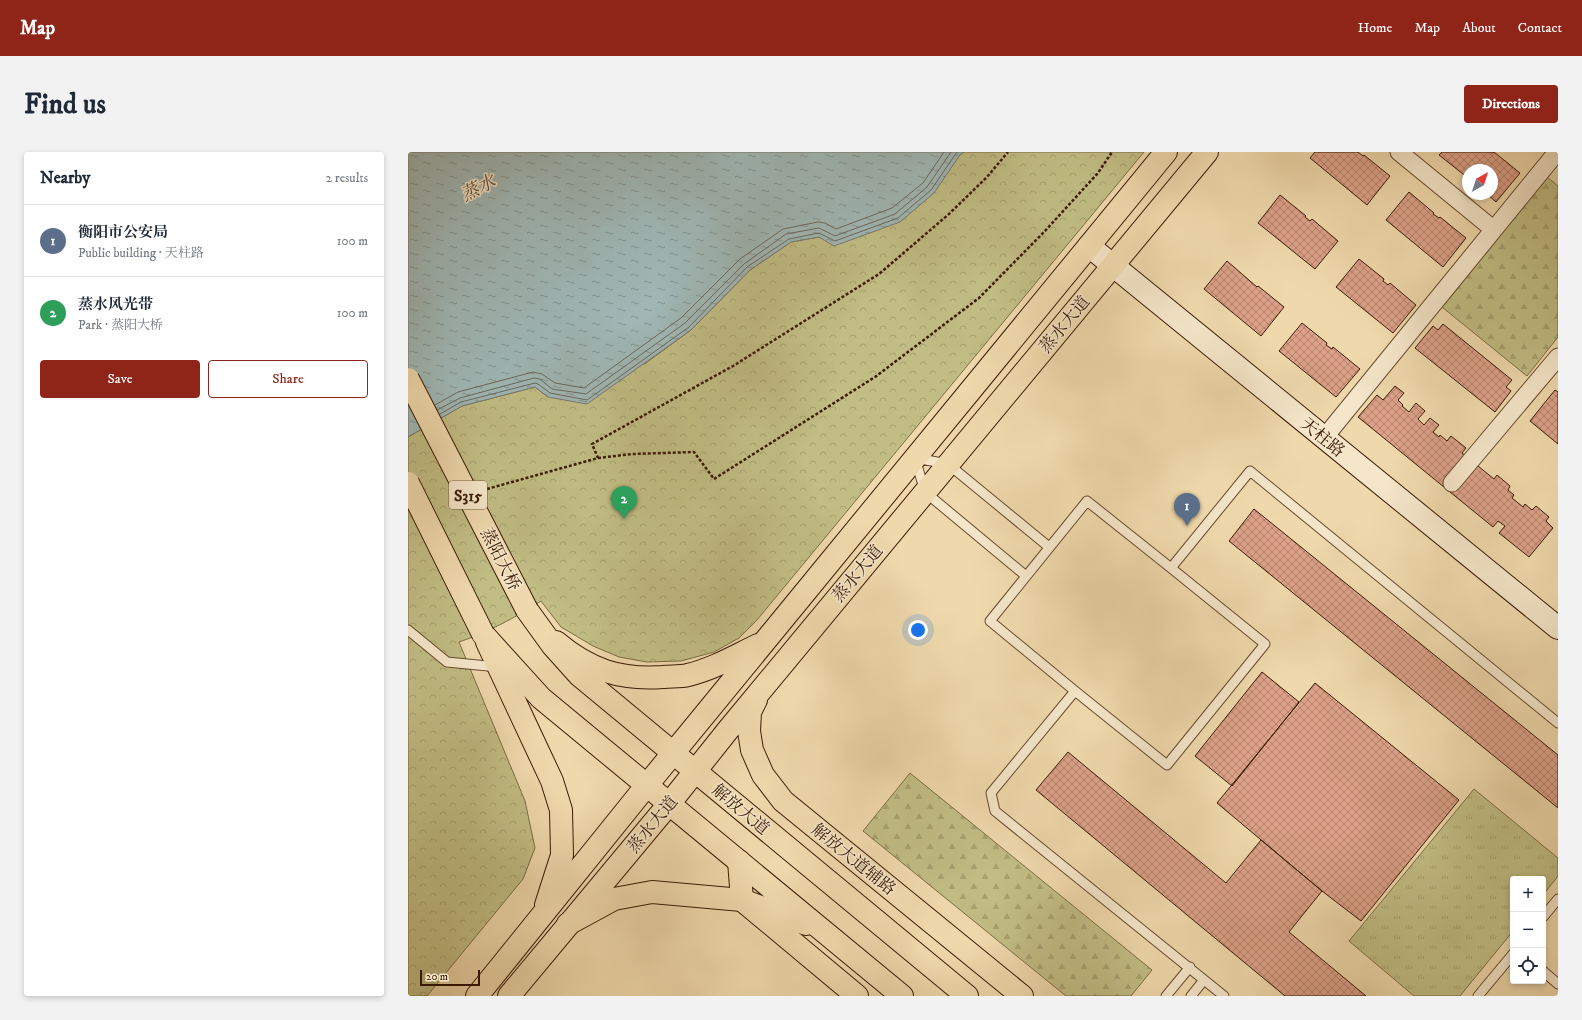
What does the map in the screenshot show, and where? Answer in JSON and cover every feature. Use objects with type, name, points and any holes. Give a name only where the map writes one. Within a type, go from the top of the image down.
[{"type":"main road","name":"蒸水大道","points":[[477,996],[673,753],[1166,152]]},
{"type":"main road","name":"蒸水大道","points":[[509,996],[669,804],[761,689],[1207,152]]},
{"type":"main road","name":"蒸阳大桥","points":[[408,379],[527,610]]},
{"type":"main road","name":"S315","points":[[408,483],[483,634]]},
{"type":"main road","points":[[527,610],[557,642],[580,660],[610,674],[645,678],[686,675],[718,665],[764,642]]},
{"type":"main road","name":"解放大道","points":[[527,610],[553,646],[579,675],[967,996]]},
{"type":"main road","points":[[483,634],[552,782],[561,810],[562,855],[542,916]]},
{"type":"main road","points":[[483,634],[541,698],[902,996]]},
{"type":"main road","name":"解放大道辅路","points":[[761,689],[750,712],[749,731],[752,750],[763,775],[783,801],[1022,996]]},
{"type":"main road","points":[[739,861],[742,900],[857,996]]},
{"type":"main road","points":[[568,924],[614,899],[652,892],[742,900],[823,931]]},
{"type":"street","points":[[1399,152],[1493,229]]},
{"type":"street","points":[[1324,438],[1552,157]]},
{"type":"street","name":"天柱路","points":[[1089,246],[1558,628]]},
{"type":"street","points":[[1452,483],[1558,357]]},
{"type":"lane","points":[[1026,576],[925,492],[915,458],[948,464],[1049,547]]},
{"type":"lane","points":[[1171,568],[1250,471],[1558,723]]},
{"type":"lane","points":[[1087,501],[1265,644],[1167,765],[990,621],[1049,547],[1087,501]]},
{"type":"lane","points":[[408,630],[447,662],[499,667]]},
{"type":"lane","points":[[1075,691],[991,793],[995,811],[1224,996]]},
{"type":"lane","points":[[1546,913],[1558,899]]},
{"type":"lane","points":[[1478,996],[1510,958]]},
{"type":"lane","points":[[1166,996],[1190,968]]},
{"type":"lane","points":[[1546,974],[1558,984]]},
{"type":"lane","points":[[1191,996],[1204,980]]},
{"type":"path","points":[[598,458],[592,444],[733,366],[879,274],[950,214],[987,177],[1008,152]]},
{"type":"path","points":[[480,491],[598,458],[632,454],[694,452],[714,479],[875,377],[979,298],[1044,232],[1093,178],[1112,152]]},
{"type":"green space","points":[[964,152],[1144,152],[757,620],[739,638],[714,652],[681,661],[647,662],[619,657],[593,646],[561,627],[541,601],[501,624],[459,642],[525,801],[535,848],[523,879],[427,996],[408,996],[408,437],[462,406],[535,387],[548,397],[646,363],[691,330],[750,270],[791,242],[819,237]]},
{"type":"green space","points":[[1547,177],[1558,186],[1558,337],[1527,376],[1442,307]]},
{"type":"green space","points":[[910,773],[1152,970],[1131,996],[1066,996],[863,831]]},
{"type":"green space","points":[[1474,789],[1558,858],[1558,876],[1546,891],[1546,876],[1510,876],[1510,935],[1460,996],[1414,996],[1349,941]]},
{"type":"water","name":"蒸水","points":[[408,152],[964,152],[960,155],[934,193],[900,222],[834,246],[819,237],[791,242],[750,270],[691,330],[587,404],[548,397],[535,387],[462,406],[408,437]]},
{"type":"building","points":[[1315,152],[1358,152],[1390,176],[1367,205],[1310,158]]},
{"type":"building","points":[[1442,152],[1494,152],[1520,173],[1498,200],[1498,164],[1462,164],[1462,173],[1439,155]]},
{"type":"building","points":[[1409,192],[1434,213],[1433,214],[1439,218],[1440,217],[1466,238],[1443,267],[1386,220]]},
{"type":"building","points":[[1280,195],[1310,221],[1312,219],[1338,241],[1315,269],[1258,223]]},
{"type":"building","points":[[1359,259],[1384,279],[1383,281],[1388,285],[1390,283],[1416,305],[1393,333],[1336,287]]},
{"type":"building","points":[[1227,261],[1257,287],[1258,286],[1284,307],[1261,336],[1204,289]]},
{"type":"building","points":[[1302,323],[1327,343],[1326,345],[1332,349],[1333,347],[1360,369],[1336,397],[1279,351]]},
{"type":"building","points":[[1443,324],[1512,380],[1506,387],[1511,391],[1495,412],[1415,348],[1433,326],[1438,330]]},
{"type":"building","points":[[1395,386],[1404,393],[1398,400],[1409,412],[1416,403],[1425,411],[1418,419],[1424,425],[1430,418],[1439,425],[1433,432],[1439,437],[1440,435],[1447,441],[1451,436],[1466,448],[1462,453],[1494,479],[1497,475],[1510,486],[1508,490],[1514,495],[1512,498],[1523,507],[1525,504],[1532,510],[1536,506],[1549,517],[1546,521],[1553,528],[1529,557],[1499,533],[1505,526],[1498,521],[1493,527],[1358,417],[1377,395],[1383,400]]},
{"type":"building","points":[[1555,390],[1558,392],[1558,444],[1530,421]]},
{"type":"building","points":[[1254,509],[1558,755],[1558,808],[1229,541]]},
{"type":"building","points":[[1262,672],[1299,702],[1232,786],[1195,756]]},
{"type":"building","points":[[1315,683],[1459,800],[1361,921],[1322,891],[1217,803]]},
{"type":"building","points":[[1068,752],[1226,883],[1261,840],[1322,891],[1289,932],[1366,996],[1285,996],[1036,790]]},
{"type":"place","name":"蒸水风光带","points":[[624,519]]},
{"type":"place","name":"衡阳市公安局","points":[[1187,526]]}]
